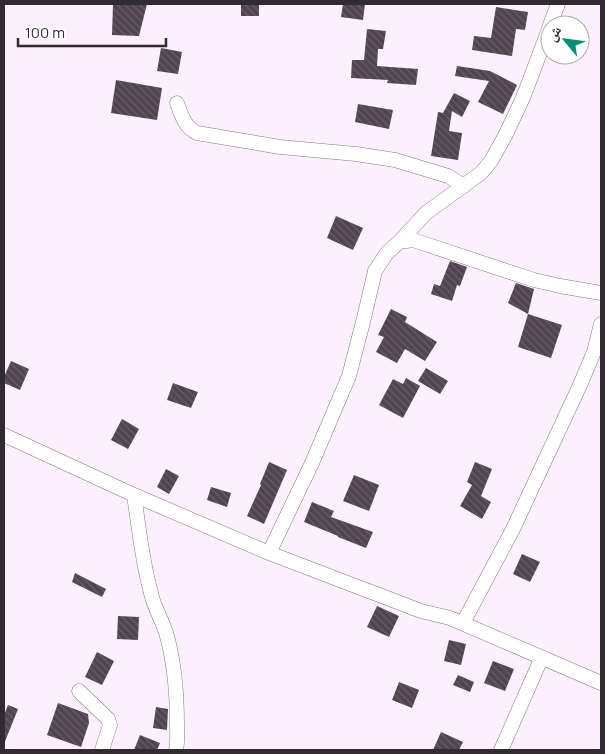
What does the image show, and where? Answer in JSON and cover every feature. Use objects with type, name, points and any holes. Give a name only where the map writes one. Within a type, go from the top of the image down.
[{"type":"street","points":[[269,553],[312,463],[349,376],[375,271],[387,253],[400,242],[426,213],[481,173],[491,161],[505,136],[540,52]]},
{"type":"street","points":[[177,103],[187,125],[192,131],[197,133],[280,147],[356,154],[395,160],[448,176],[464,186]]},
{"type":"street","points":[[400,242],[413,240],[534,280],[601,293]]},
{"type":"street","points":[[463,623],[513,529],[580,385],[594,352],[601,324]]},
{"type":"street","points":[[4,435],[134,495],[269,553],[421,611],[463,623],[601,683]]},
{"type":"street","points":[[134,495],[143,563],[151,596],[167,636],[174,672],[177,711],[176,750]]},
{"type":"street","points":[[501,750],[542,657]]},
{"type":"street","points":[[79,691],[108,719],[110,725],[102,750]]},
{"type":"building","points":[[113,4],[147,4],[139,36],[112,35]]},
{"type":"building","points":[[241,4],[259,4],[259,16],[241,16]]},
{"type":"building","points":[[343,4],[365,4],[363,20],[341,17]]},
{"type":"building","points":[[496,7],[528,12],[525,30],[516,29],[512,56],[472,50],[474,36],[491,38]]},
{"type":"building","points":[[367,29],[386,31],[383,49],[378,49],[377,66],[418,69],[416,85],[387,83],[388,80],[351,78],[352,60],[364,60]]},
{"type":"building","points":[[161,48],[182,52],[178,74],[157,71]]},
{"type":"building","points":[[457,66],[490,71],[517,85],[503,114],[478,102],[489,81],[455,76]]},
{"type":"building","points":[[116,80],[162,88],[157,120],[111,113]]},
{"type":"building","points":[[454,93],[470,101],[462,117],[452,111],[449,131],[462,133],[458,160],[431,156],[438,112],[443,113]]},
{"type":"building","points":[[358,104],[393,110],[389,129],[355,122]]},
{"type":"building","points":[[336,216],[363,228],[353,250],[327,238]]},
{"type":"building","points":[[450,261],[467,267],[460,286],[457,285],[452,301],[431,294],[434,284],[440,286]]},
{"type":"building","points":[[516,283],[534,289],[528,314],[508,303]]},
{"type":"building","points":[[391,309],[407,317],[405,322],[437,342],[425,361],[405,349],[397,363],[376,352],[384,337],[378,335]]},
{"type":"building","points":[[528,314],[562,325],[551,358],[518,347]]},
{"type":"building","points":[[11,361],[29,369],[20,390],[4,383],[4,377]]},
{"type":"building","points":[[426,368],[448,381],[440,394],[418,381]]},
{"type":"building","points":[[406,378],[420,386],[403,418],[379,405],[393,379],[403,384]]},
{"type":"building","points":[[173,383],[198,392],[191,408],[167,400]]},
{"type":"building","points":[[122,419],[139,429],[128,449],[111,440]]},
{"type":"building","points":[[269,462],[287,470],[264,524],[247,516]]},
{"type":"building","points":[[475,462],[492,469],[481,496],[491,502],[482,519],[460,506],[472,485],[467,482]]},
{"type":"building","points":[[166,469],[179,476],[169,494],[157,487]]},
{"type":"building","points":[[354,475],[379,485],[369,511],[343,501]]},
{"type":"building","points":[[211,487],[231,493],[227,507],[207,500]]},
{"type":"building","points":[[312,502],[334,511],[331,517],[373,532],[366,548],[304,522]]},
{"type":"building","points":[[522,554],[540,562],[530,582],[513,574]]},
{"type":"building","points":[[75,573],[106,589],[102,597],[72,582]]},
{"type":"building","points":[[377,606],[399,616],[389,637],[367,627]]},
{"type":"building","points":[[118,616],[139,617],[138,640],[117,639]]},
{"type":"building","points":[[449,640],[466,644],[461,665],[444,661]]},
{"type":"building","points":[[97,652],[114,661],[102,685],[85,677]]},
{"type":"building","points":[[493,661],[514,669],[505,691],[484,683]]},
{"type":"building","points":[[458,675],[474,682],[470,692],[453,685]]},
{"type":"building","points":[[399,682],[419,690],[412,708],[392,700]]},
{"type":"building","points":[[58,703],[88,714],[89,723],[81,747],[47,735]]},
{"type":"building","points":[[8,705],[18,709],[4,744],[4,715]]},
{"type":"building","points":[[156,707],[168,709],[167,730],[153,728]]},
{"type":"building","points":[[441,732],[463,742],[459,750],[433,750]]},
{"type":"building","points":[[140,735],[160,743],[157,750],[134,750]]}]
